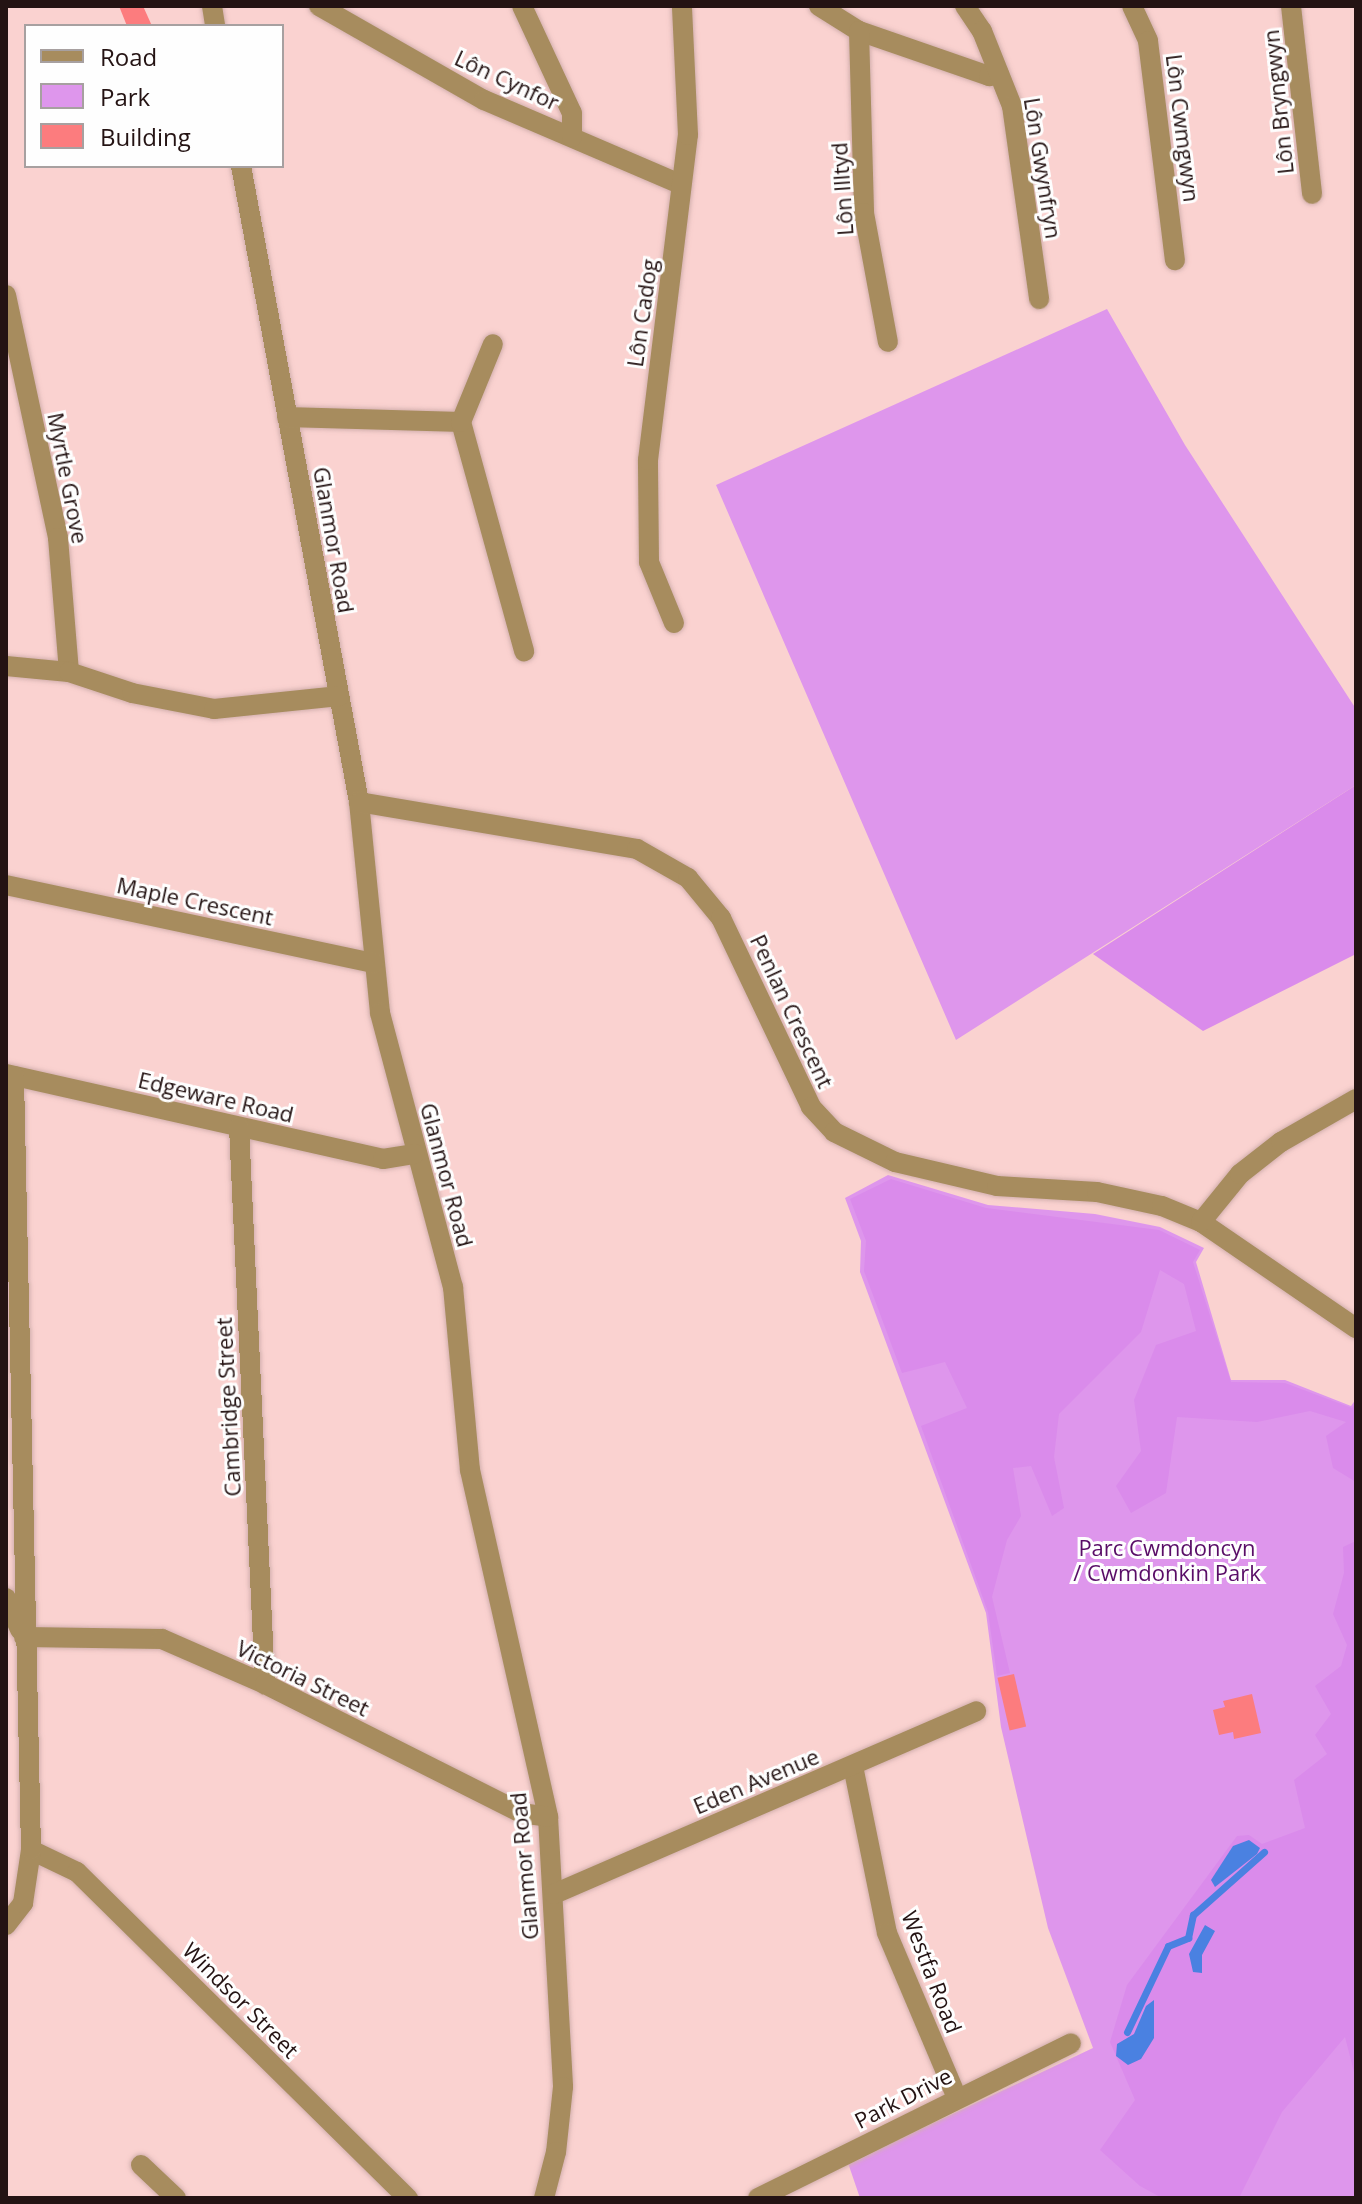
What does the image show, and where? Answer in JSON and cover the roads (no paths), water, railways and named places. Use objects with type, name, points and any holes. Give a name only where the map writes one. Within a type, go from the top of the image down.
[{"type":"street","name":"Lôn Cynfor","points":[[319,6],[484,100],[680,184]]},
{"type":"street","points":[[522,6],[572,113],[572,137]]},
{"type":"street","name":"Lôn Cadog","points":[[674,623],[649,562],[648,460],[688,135],[682,6]]},
{"type":"street","points":[[819,6],[859,31],[989,76],[999,74]]},
{"type":"street","name":"Lôn Gwynfryn","points":[[965,6],[1012,106],[1039,299]]},
{"type":"street","name":"Lôn Cwmgwyn","points":[[1132,6],[1148,41],[1175,260]]},
{"type":"street","name":"Lôn Bryngwyn","points":[[1291,6],[1312,194]]},
{"type":"street","name":"Lôn Illtyd","points":[[859,31],[864,213],[888,342]]},
{"type":"street","name":"Glanmor Road","points":[[241,168],[359,802],[380,1013],[415,1154],[453,1287],[470,1470],[548,1817],[563,2087],[556,2152],[544,2198]]},
{"type":"street","name":"Myrtle Grove","points":[[6,295],[58,538],[69,672]]},
{"type":"street","points":[[493,344],[461,422],[524,651]]},
{"type":"street","points":[[287,417],[461,422]]},
{"type":"street","points":[[6,666],[69,672],[132,693],[214,709],[339,696]]},
{"type":"street","name":"Penlan Crescent","points":[[359,802],[637,849],[688,878],[721,918],[811,1107],[834,1132],[895,1162],[997,1186],[1097,1192],[1162,1206],[1201,1222],[1356,1328]]},
{"type":"street","name":"Maple Crescent","points":[[6,885],[374,963]]},
{"type":"street","points":[[6,1925],[23,1903],[31,1850],[13,1350],[10,1075]]},
{"type":"street","name":"Edgeware Road","points":[[10,1075],[383,1159],[415,1154]]},
{"type":"street","points":[[1201,1222],[1240,1174],[1281,1142],[1356,1099]]},
{"type":"street","name":"Cambridge Street","points":[[239,1127],[265,1684]]},
{"type":"street","points":[[6,1598],[24,1637]]},
{"type":"street","name":"Victoria Street","points":[[24,1637],[162,1639],[265,1684],[521,1813],[548,1817]]},
{"type":"street","name":"Eden Avenue","points":[[554,1894],[976,1711]]},
{"type":"street","name":"Westfa Road","points":[[853,1766],[887,1933],[957,2098]]},
{"type":"street","name":"Windsor Street","points":[[31,1850],[77,1872],[408,2198]]},
{"type":"street","name":"Park Drive","points":[[758,2198],[1071,2043]]},
{"type":"street","points":[[141,2165],[176,2198]]},
{"type":"water","points":[[1249,1840],[1260,1848],[1257,1854],[1215,1887],[1211,1880],[1233,1846]]},
{"type":"water","points":[[1205,1925],[1215,1931],[1202,1955],[1202,1973],[1193,1972],[1189,1954]]},
{"type":"water","points":[[1154,2000],[1154,2038],[1141,2059],[1128,2065],[1116,2056],[1117,2044],[1134,2034],[1146,2006]]},
{"type":"waterway","points":[[1127,2032],[1168,1946],[1188,1938],[1193,1915],[1264,1852]]},
{"type":"park label","name":"Parc Cwmdoncyn / Cwmdonkin Park","points":[[1167,1560]]}]
